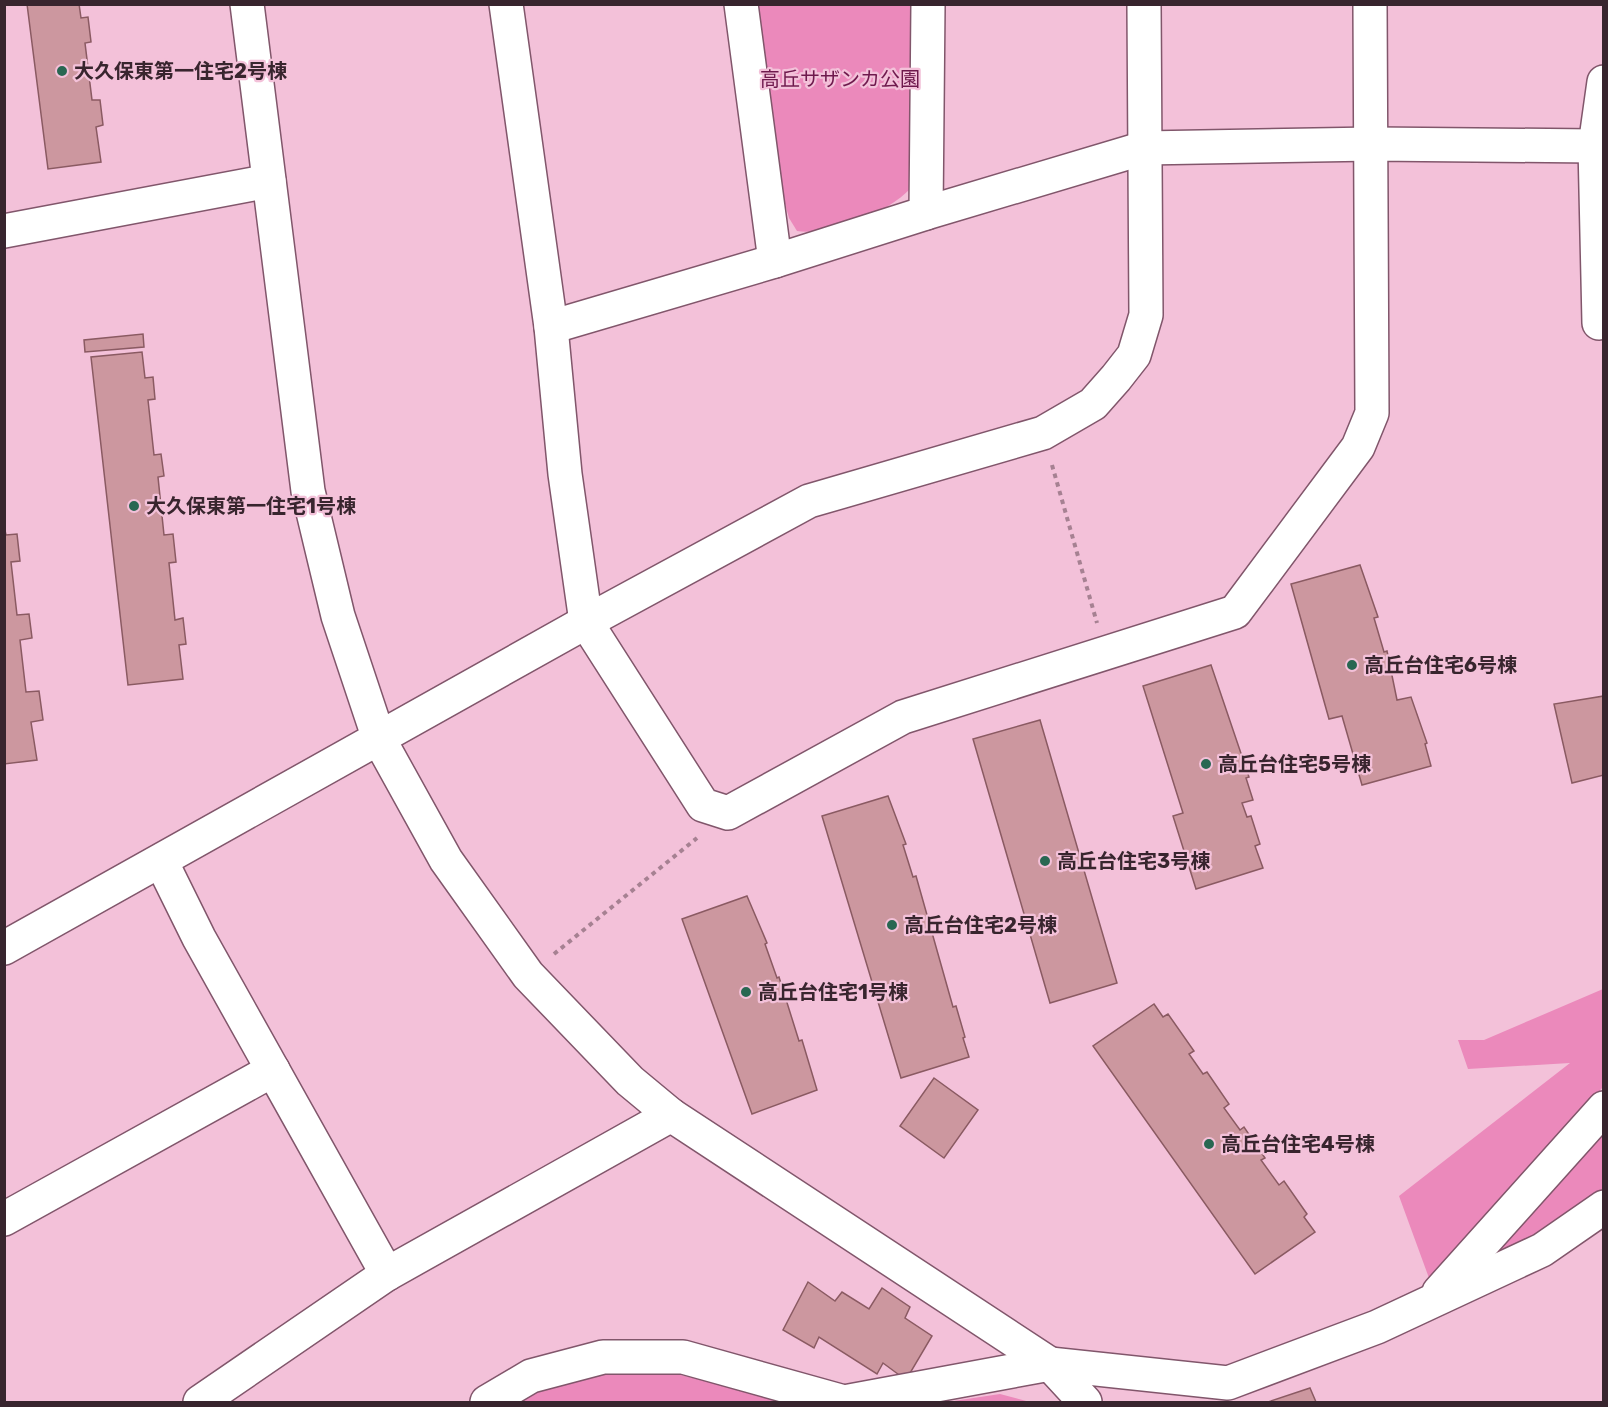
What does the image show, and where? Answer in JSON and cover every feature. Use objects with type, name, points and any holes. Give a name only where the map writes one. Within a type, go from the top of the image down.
[{"type":"street","points":[[247,4],[308,491],[338,616],[379,739],[446,860],[528,975],[630,1081],[671,1115],[1050,1364],[1085,1402]]},
{"type":"street","points":[[506,4],[551,327],[565,474],[586,622],[704,805],[728,813],[903,717],[1235,612],[1358,447],[1372,413],[1371,4]]},
{"type":"street","points":[[741,4],[775,261]]},
{"type":"street","points":[[926,213],[928,4]]},
{"type":"street","points":[[4,948],[586,622],[809,501],[1043,433],[1093,404],[1134,355],[1146,315],[1147,184],[1144,148],[1144,4]]},
{"type":"street","points":[[1599,323],[1595,146],[1604,82]]},
{"type":"street","points":[[551,327],[1144,148],[1373,144],[1595,146]]},
{"type":"street","points":[[4,231],[269,181]]},
{"type":"street","points":[[161,861],[199,938],[387,1274]]},
{"type":"street","points":[[4,1219],[273,1070]]},
{"type":"street","points":[[1432,1300],[1604,1108]]},
{"type":"street","points":[[200,1402],[387,1274],[671,1115]]},
{"type":"street","points":[[487,1402],[531,1376],[603,1357],[683,1357],[844,1402],[1050,1364],[1228,1383],[1377,1327],[1542,1251],[1604,1207]]},
{"type":"path","points":[[1043,433],[1105,652]]},
{"type":"path","points":[[528,975],[728,813]]},
{"type":"green space","name":"高丘サザンカ公園","points":[[757,5],[913,5],[914,184],[905,194],[877,212],[843,225],[826,230],[797,231],[789,218],[782,193]]},
{"type":"green space","points":[[1603,989],[1603,1087],[1429,1278],[1399,1196],[1570,1063],[1468,1069],[1458,1040],[1484,1040]]},
{"type":"green space","points":[[1603,1129],[1603,1203],[1480,1264]]},
{"type":"green space","points":[[636,1364],[790,1402],[507,1402],[556,1379]]},
{"type":"green space","points":[[1000,1394],[1030,1402],[947,1402]]},
{"type":"building","name":"大久保東第一住宅2号棟","points":[[27,4],[79,4],[81,18],[88,17],[91,42],[85,43],[92,100],[100,100],[103,125],[96,127],[101,162],[48,169]]},
{"type":"building","points":[[143,334],[144,347],[85,352],[84,340]]},
{"type":"building","name":"大久保東第一住宅1号棟","points":[[142,352],[145,378],[153,377],[155,399],[148,400],[154,455],[161,454],[164,476],[158,477],[164,535],[173,534],[176,562],[169,563],[175,620],[183,618],[186,644],[179,645],[183,679],[128,685],[91,357]]},
{"type":"building","points":[[4,526],[6,535],[17,534],[20,561],[11,562],[17,615],[29,614],[32,638],[20,640],[26,692],[39,691],[43,720],[31,722],[37,760],[4,764]]},
{"type":"building","name":"高丘台住宅6号棟","points":[[1360,565],[1378,617],[1374,618],[1384,652],[1387,651],[1397,700],[1411,697],[1427,743],[1425,744],[1431,766],[1362,785],[1342,716],[1329,719],[1291,584]]},
{"type":"building","name":"高丘台住宅5号棟","points":[[1211,665],[1249,777],[1246,778],[1253,800],[1242,803],[1247,817],[1251,816],[1260,844],[1255,846],[1263,868],[1196,889],[1173,816],[1183,813],[1143,686]]},
{"type":"building","points":[[1604,696],[1604,775],[1572,783],[1554,704]]},
{"type":"building","name":"高丘台住宅3号棟","points":[[1040,720],[1117,983],[1050,1003],[973,739]]},
{"type":"building","name":"高丘台住宅2号棟","points":[[888,796],[906,844],[903,845],[913,877],[916,876],[953,1007],[956,1006],[969,1057],[901,1078],[822,816]]},
{"type":"building","name":"高丘台住宅1号棟","points":[[747,896],[767,943],[765,944],[777,978],[779,977],[799,1041],[802,1040],[817,1090],[752,1114],[682,919]]},
{"type":"building","name":"高丘台住宅4号棟","points":[[1154,1004],[1163,1017],[1168,1014],[1194,1051],[1189,1054],[1203,1074],[1207,1072],[1229,1104],[1224,1108],[1240,1130],[1244,1127],[1265,1158],[1261,1160],[1279,1185],[1284,1181],[1307,1214],[1304,1217],[1315,1232],[1255,1274],[1093,1046]]},
{"type":"building","points":[[934,1078],[978,1110],[944,1158],[900,1126]]},
{"type":"building","points":[[808,1282],[835,1301],[842,1292],[869,1309],[882,1288],[910,1307],[905,1318],[932,1336],[906,1380],[883,1363],[877,1374],[819,1337],[814,1348],[783,1330]]},
{"type":"building","points":[[1310,1388],[1316,1402],[1268,1402]]},
{"type":"place","name":"大久保東第一住宅2号棟","points":[[62,71]]},
{"type":"place","name":"大久保東第一住宅1号棟","points":[[134,506]]},
{"type":"place","name":"高丘台住宅6号棟","points":[[1352,665]]},
{"type":"place","name":"高丘台住宅5号棟","points":[[1206,764]]},
{"type":"place","name":"高丘台住宅3号棟","points":[[1045,861]]},
{"type":"place","name":"高丘台住宅2号棟","points":[[892,925]]},
{"type":"place","name":"高丘台住宅1号棟","points":[[746,992]]},
{"type":"place","name":"高丘台住宅4号棟","points":[[1209,1144]]}]
